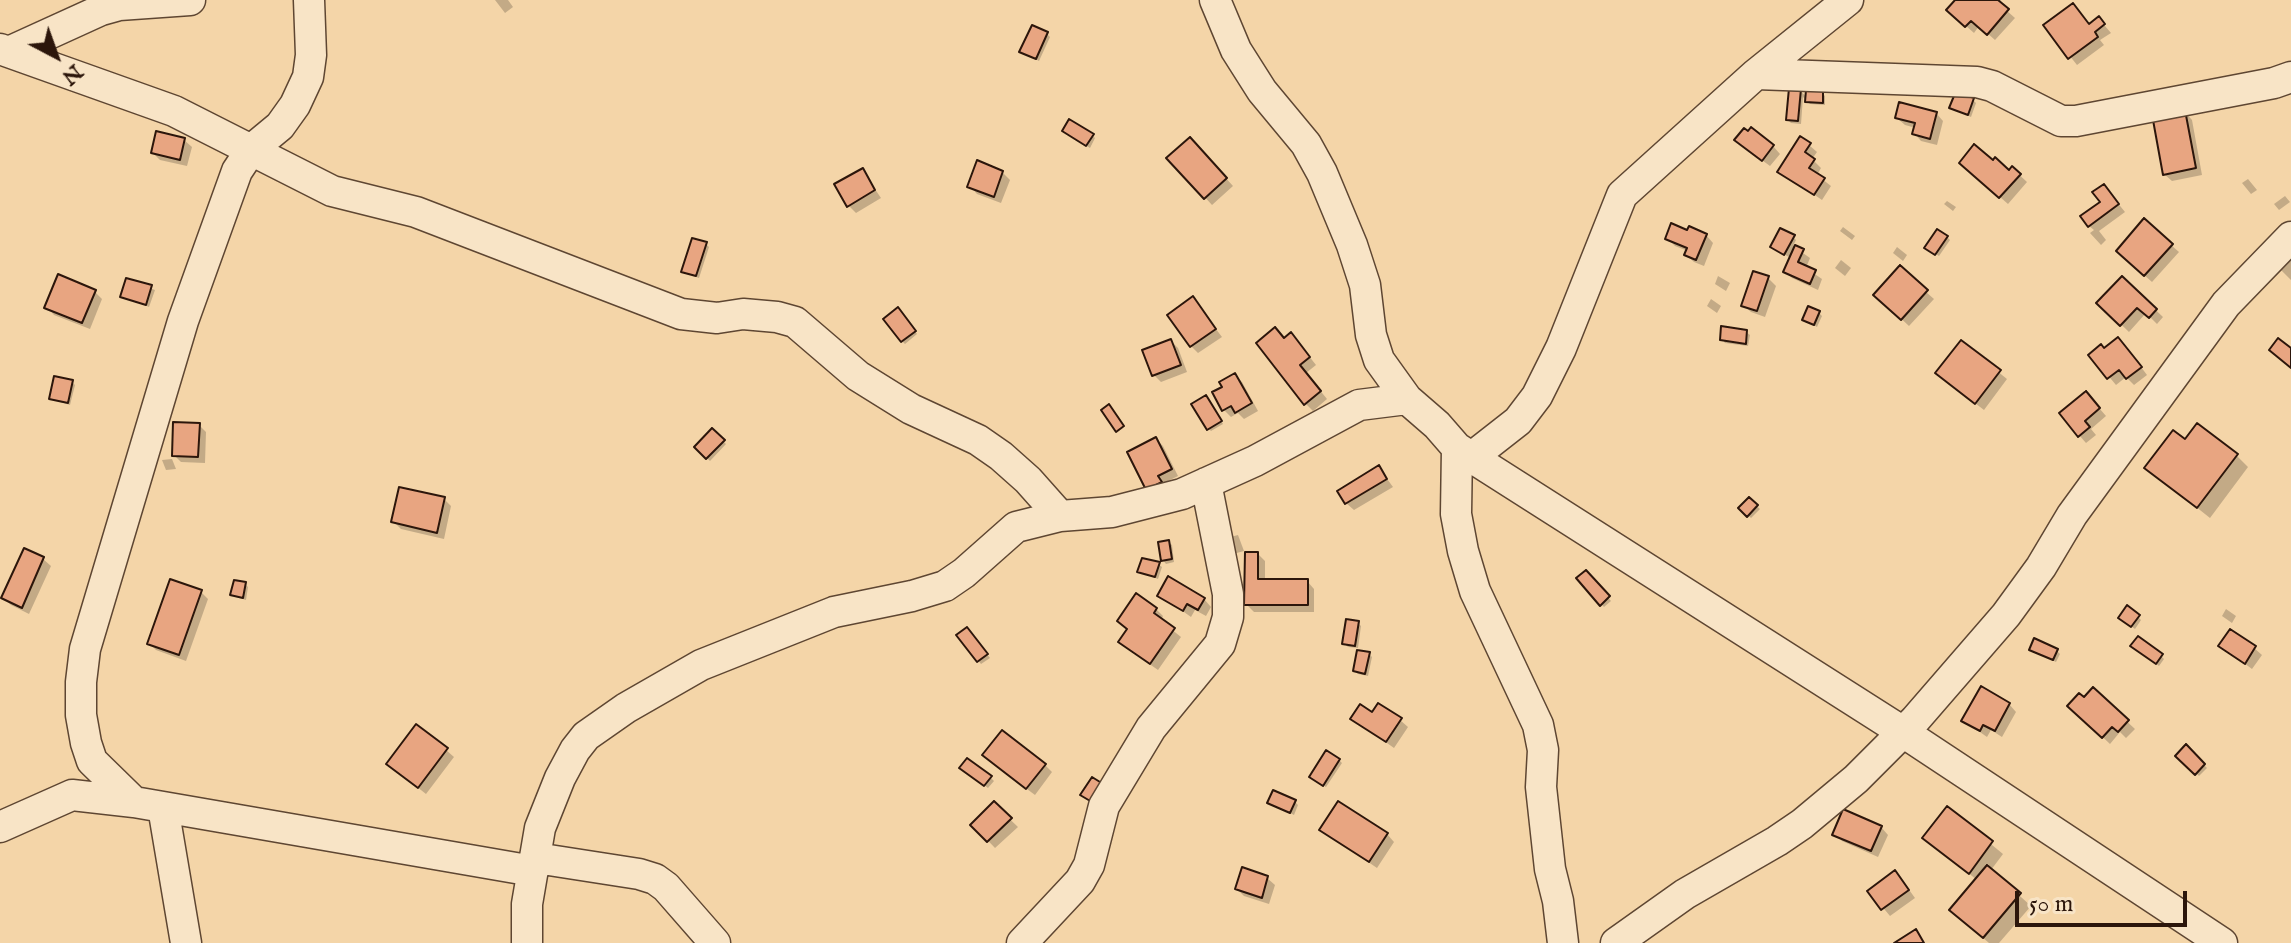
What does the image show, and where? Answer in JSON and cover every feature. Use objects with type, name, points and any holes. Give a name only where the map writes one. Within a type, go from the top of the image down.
[{"type":"street","points":[[6,50],[119,5],[190,0]]},
{"type":"street","points":[[186,943],[149,804],[92,761],[81,715],[85,649],[183,321],[237,171],[251,150],[280,126],[295,105],[308,77],[311,55],[309,0]]},
{"type":"street","points":[[1215,0],[1236,50],[1262,91],[1306,144],[1322,173],[1365,285],[1371,335],[1379,360],[1407,399],[1464,452],[1903,732],[2222,943]]},
{"type":"street","points":[[1464,452],[1518,421],[1537,396],[1561,348],[1622,195],[1756,74],[1848,0]]},
{"type":"street","points":[[6,50],[174,111],[332,191],[416,212],[681,314],[717,318],[743,314],[795,322],[858,376],[911,409],[978,440],[1001,456],[1028,480],[1060,516]]},
{"type":"street","points":[[1756,74],[1977,82],[1992,86],[2061,121],[2076,121],[2274,83],[2291,77]]},
{"type":"street","points":[[1616,943],[1685,894],[1802,824],[1856,779],[1903,732],[2006,615],[2041,567],[2072,515],[2226,304],[2291,237]]},
{"type":"street","points":[[1359,405],[1379,360]]},
{"type":"street","points":[[527,943],[527,904],[538,843],[560,778],[575,750],[595,729],[626,708],[701,665],[834,612],[945,586],[1016,527],[1060,516],[1112,512],[1182,494],[1255,461],[1359,405],[1407,399]]},
{"type":"street","points":[[1464,452],[1456,514],[1463,551],[1475,591],[1538,725],[1543,750],[1541,787],[1550,869],[1563,943]]},
{"type":"street","points":[[1022,943],[1080,881],[1089,865],[1104,806],[1151,728],[1220,644],[1228,617],[1228,594],[1206,483]]},
{"type":"street","points":[[72,795],[92,761]]},
{"type":"street","points":[[0,827],[72,795],[149,804],[533,871],[538,843]]},
{"type":"street","points":[[538,843],[655,879],[666,887],[715,943]]},
{"type":"building","points":[[1955,0],[1998,0],[2009,9],[1987,35],[1971,21],[1965,27],[1946,10]]},
{"type":"building","points":[[2073,3],[2089,24],[2099,16],[2105,24],[2095,32],[2098,37],[2068,59],[2043,25]]},
{"type":"building","points":[[1032,25],[1048,32],[1036,59],[1019,52]]},
{"type":"building","points":[[1789,88],[1801,89],[1798,121],[1786,120]]},
{"type":"building","points":[[1806,90],[1823,91],[1823,103],[1805,102]]},
{"type":"building","points":[[1956,91],[1974,98],[1968,115],[1949,108]]},
{"type":"building","points":[[1899,102],[1937,112],[1930,139],[1912,134],[1915,123],[1895,118]]},
{"type":"building","points":[[2185,110],[2196,168],[2163,175],[2153,120]]},
{"type":"building","points":[[1069,119],[1094,134],[1086,146],[1062,131]]},
{"type":"building","points":[[1751,127],[1774,145],[1762,161],[1734,140],[1744,128],[1748,131]]},
{"type":"building","points":[[156,131],[185,138],[180,160],[151,153]]},
{"type":"building","points":[[1800,136],[1811,143],[1805,152],[1815,159],[1809,168],[1825,178],[1814,195],[1777,172]]},
{"type":"building","points":[[1190,137],[1227,178],[1204,199],[1166,158]]},
{"type":"building","points":[[1974,144],[1993,160],[1995,157],[2009,170],[2012,166],[2021,174],[1999,198],[1959,163]]},
{"type":"building","points":[[977,160],[1003,171],[994,197],[967,187]]},
{"type":"building","points":[[863,168],[875,190],[847,207],[834,184]]},
{"type":"building","points":[[2104,184],[2119,204],[2088,227],[2080,216],[2100,202],[2092,192]]},
{"type":"building","points":[[2144,218],[2173,244],[2144,276],[2116,251]]},
{"type":"building","points":[[1671,223],[1707,234],[1696,260],[1684,255],[1687,248],[1665,239]]},
{"type":"building","points":[[1780,228],[1795,235],[1784,255],[1770,247]]},
{"type":"building","points":[[1937,229],[1948,236],[1935,255],[1924,248]]},
{"type":"building","points":[[692,238],[707,242],[696,276],[681,272]]},
{"type":"building","points":[[1795,245],[1804,249],[1798,262],[1816,270],[1810,284],[1783,272]]},
{"type":"building","points":[[1900,265],[1928,290],[1901,320],[1873,295]]},
{"type":"building","points":[[1753,271],[1769,276],[1757,311],[1741,306]]},
{"type":"building","points":[[58,274],[96,290],[82,323],[44,308]]},
{"type":"building","points":[[2122,276],[2157,309],[2149,318],[2137,308],[2120,326],[2096,303]]},
{"type":"building","points":[[126,278],[152,285],[146,305],[120,297]]},
{"type":"building","points":[[1193,296],[1216,329],[1190,347],[1167,315]]},
{"type":"building","points":[[1808,306],[1820,311],[1814,325],[1802,320]]},
{"type":"building","points":[[898,307],[916,331],[901,342],[883,319]]},
{"type":"building","points":[[1721,326],[1747,330],[1746,344],[1720,340]]},
{"type":"building","points":[[1275,327],[1284,338],[1291,332],[1310,357],[1300,365],[1321,391],[1304,405],[1256,343]]},
{"type":"building","points":[[2118,337],[2142,367],[2126,379],[2119,370],[2107,379],[2088,355],[2101,344],[2104,348]]},
{"type":"building","points":[[2278,338],[2291,348],[2291,368],[2269,350]]},
{"type":"building","points":[[1171,339],[1181,365],[1152,376],[1142,350]]},
{"type":"building","points":[[1961,340],[2001,370],[1975,404],[1935,373]]},
{"type":"building","points":[[1235,373],[1252,403],[1235,413],[1231,406],[1222,411],[1212,392],[1222,387],[1219,382]]},
{"type":"building","points":[[54,376],[73,380],[68,403],[49,399]]},
{"type":"building","points":[[2086,391],[2100,408],[2085,421],[2090,427],[2078,437],[2059,413]]},
{"type":"building","points":[[1206,395],[1222,421],[1207,430],[1191,404]]},
{"type":"building","points":[[1109,404],[1124,426],[1116,432],[1101,410]]},
{"type":"building","points":[[173,422],[200,423],[198,457],[172,456]]},
{"type":"building","points":[[2197,423],[2238,454],[2197,508],[2144,468],[2173,430],[2185,439]]},
{"type":"building","points":[[712,428],[725,440],[706,459],[694,447]]},
{"type":"building","points":[[1156,437],[1172,469],[1158,476],[1162,482],[1146,490],[1127,452]]},
{"type":"building","points":[[1379,465],[1387,479],[1345,504],[1337,491]]},
{"type":"building","points":[[399,487],[445,497],[437,533],[391,522]]},
{"type":"building","points":[[1749,497],[1758,505],[1747,517],[1738,508]]},
{"type":"building","points":[[1169,540],[1172,559],[1161,561],[1158,542]]},
{"type":"building","points":[[24,548],[44,557],[22,608],[1,598]]},
{"type":"building","points":[[1245,552],[1258,552],[1258,579],[1308,579],[1308,605],[1244,605]]},
{"type":"building","points":[[1142,558],[1160,562],[1155,577],[1137,572]]},
{"type":"building","points":[[1586,570],[1610,596],[1600,606],[1576,578]]},
{"type":"building","points":[[1168,576],[1205,598],[1198,610],[1187,604],[1183,611],[1157,596]]},
{"type":"building","points":[[170,579],[202,590],[179,655],[147,644]]},
{"type":"building","points":[[234,580],[246,582],[243,598],[230,595]]},
{"type":"building","points":[[1136,593],[1157,608],[1154,613],[1175,628],[1150,664],[1118,642],[1127,629],[1117,621]]},
{"type":"building","points":[[2127,605],[2140,615],[2131,627],[2118,618]]},
{"type":"building","points":[[1346,619],[1359,621],[1355,646],[1342,644]]},
{"type":"building","points":[[967,627],[988,654],[977,662],[956,635]]},
{"type":"building","points":[[2230,629],[2256,646],[2245,664],[2218,646]]},
{"type":"building","points":[[2138,636],[2163,654],[2156,664],[2130,646]]},
{"type":"building","points":[[2034,638],[2058,649],[2053,660],[2029,650]]},
{"type":"building","points":[[1357,650],[1370,652],[1365,674],[1353,671]]},
{"type":"building","points":[[1981,686],[2010,703],[1995,731],[1983,725],[1980,731],[1961,721]]},
{"type":"building","points":[[2093,687],[2129,720],[2118,732],[2112,727],[2102,738],[2067,706],[2079,693],[2084,697]]},
{"type":"building","points":[[1378,703],[1402,718],[1386,742],[1350,719],[1360,704],[1372,712]]},
{"type":"building","points":[[416,724],[448,748],[418,788],[386,764]]},
{"type":"building","points":[[1002,730],[1046,764],[1026,789],[982,755]]},
{"type":"building","points":[[2186,744],[2205,764],[2195,775],[2175,756]]},
{"type":"building","points":[[1326,750],[1340,759],[1323,786],[1309,777]]},
{"type":"building","points":[[967,758],[992,776],[984,786],[959,768]]},
{"type":"building","points":[[1092,777],[1108,787],[1097,805],[1080,795]]},
{"type":"building","points":[[1273,790],[1296,800],[1290,813],[1267,803]]},
{"type":"building","points":[[994,801],[1012,818],[987,842],[970,825]]},
{"type":"building","points":[[1338,801],[1388,833],[1369,862],[1319,830]]},
{"type":"building","points":[[1947,806],[1993,841],[1969,874],[1922,838]]},
{"type":"building","points":[[1843,809],[1882,826],[1871,851],[1832,835]]},
{"type":"building","points":[[1987,865],[2021,893],[1983,938],[1949,910]]},
{"type":"building","points":[[1242,867],[1268,876],[1262,898],[1235,889]]},
{"type":"building","points":[[1895,870],[1909,890],[1881,910],[1867,891]]},
{"type":"building","points":[[1916,929],[1924,943],[1894,943]]}]
